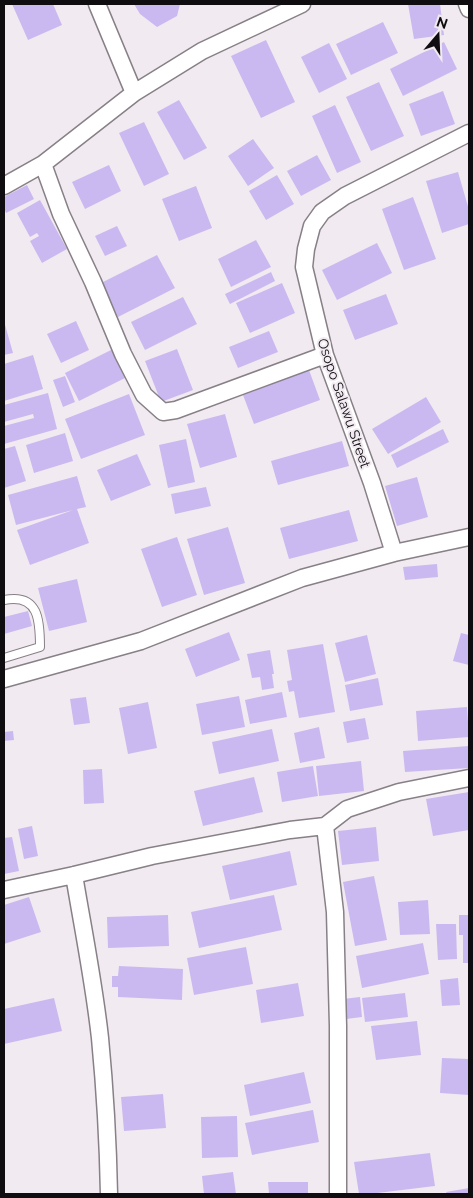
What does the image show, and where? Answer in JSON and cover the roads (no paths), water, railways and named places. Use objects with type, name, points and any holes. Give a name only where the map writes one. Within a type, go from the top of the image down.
[{"type":"street","points":[[97,4],[134,93]]},
{"type":"street","points":[[4,186],[43,164],[134,93],[202,50],[302,4]]},
{"type":"street","points":[[467,4],[469,9]]},
{"type":"street","name":"Osopo Salawu Street","points":[[394,553],[372,482],[325,355],[304,267],[306,249],[312,226],[322,212],[345,196],[469,133]]},
{"type":"street","points":[[43,164],[61,214],[124,354],[144,394],[163,412],[176,410],[325,355]]},
{"type":"street","points":[[4,679],[141,641],[302,578],[394,553],[469,537]]},
{"type":"street","points":[[4,890],[152,856],[290,830],[325,826],[347,809],[399,792],[469,778]]},
{"type":"street","points":[[325,826],[336,912],[338,1194]]},
{"type":"street","points":[[74,875],[100,1037],[108,1137],[109,1194]]},
{"type":"lane","points":[[4,600],[13,598],[28,602],[36,610],[40,626],[40,647],[4,658]]}]
